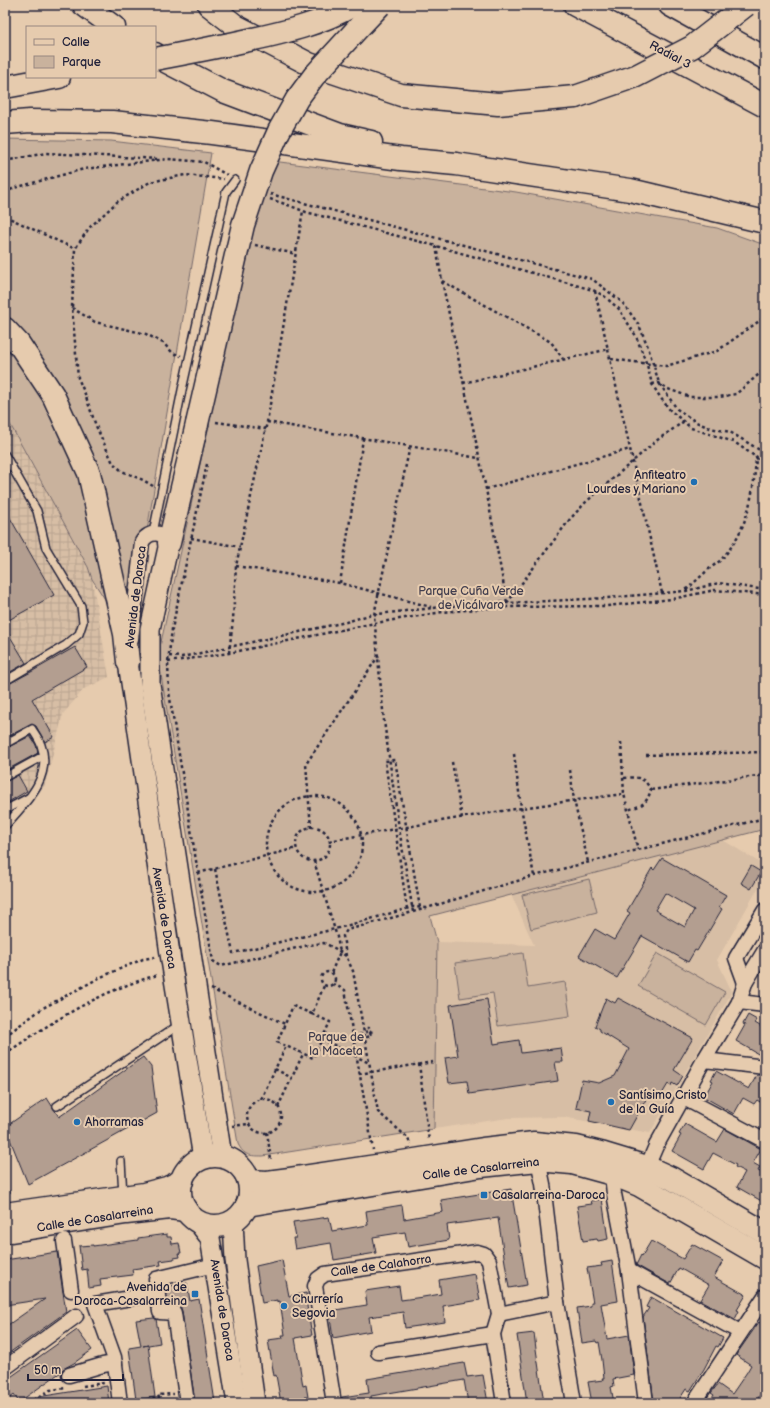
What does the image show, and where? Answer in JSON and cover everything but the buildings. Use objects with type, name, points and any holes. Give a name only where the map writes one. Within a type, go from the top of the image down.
[{"type":"main road","points":[[209,5],[236,26],[309,64],[401,95],[498,104],[575,97],[636,76],[692,47],[746,5]]},
{"type":"main road","points":[[156,59],[296,30],[334,16],[354,5]]},
{"type":"main road","points":[[170,538],[209,425],[243,225],[261,171],[279,131],[297,99],[314,76],[380,5]]},
{"type":"main road","name":"Radial 3","points":[[575,5],[765,106]]},
{"type":"main road","points":[[670,5],[765,58]]},
{"type":"main road","points":[[90,10],[113,26]]},
{"type":"main road","points":[[156,55],[223,91],[340,135],[456,164]]},
{"type":"main road","points":[[5,87],[53,78]]},
{"type":"main road","points":[[5,123],[30,121],[112,122],[212,133],[401,159],[456,164],[630,190],[765,222]]},
{"type":"main road","points":[[5,329],[19,344],[53,395],[89,473],[125,634],[128,662]]},
{"type":"main road","name":"Avenida de Daroca","points":[[170,538],[150,628],[150,684],[212,1158]]},
{"type":"main road","name":"Avenida de Daroca","points":[[128,662],[155,858],[181,1024],[212,1158]]},
{"type":"main road","name":"Calle de Casalarreina","points":[[240,1213],[481,1166],[536,1152],[576,1147],[604,1154],[643,1176],[765,1258]]},
{"type":"main road","name":"Calle de Casalarreina","points":[[248,1181],[267,1182],[484,1149],[536,1152],[612,1174],[671,1178],[765,1232]]},
{"type":"main road","points":[[212,1158],[231,1160],[239,1165],[245,1173],[250,1189],[240,1213],[228,1224],[215,1226],[209,1225],[191,1215],[182,1201],[180,1191],[186,1171],[194,1164],[212,1158]]},
{"type":"main road","name":"Calle de Casalarreina","points":[[8,1203],[144,1194],[167,1188],[182,1181]]},
{"type":"main road","name":"Calle de Casalarreina","points":[[5,1232],[126,1213],[170,1208],[191,1215]]},
{"type":"main road","name":"Avenida de Daroca","points":[[240,1213],[235,1260],[256,1403]]},
{"type":"main road","name":"Avenida de Daroca","points":[[191,1215],[210,1238],[237,1403]]},
{"type":"street","name":"Avenida de Daroca","points":[[128,662],[142,542],[146,536],[170,538]]},
{"type":"street","points":[[745,983],[736,958],[765,910]]},
{"type":"street","points":[[643,1176],[656,1146],[704,1060],[739,1002],[745,983],[765,950]]},
{"type":"street","points":[[739,1002],[765,1005]]},
{"type":"street","points":[[704,1060],[765,1067]]},
{"type":"street","points":[[684,1098],[765,1141]]},
{"type":"street","points":[[536,1152],[543,1184],[557,1302],[574,1403]]},
{"type":"street","points":[[612,1174],[614,1194],[629,1271],[646,1403]]},
{"type":"street","points":[[64,1241],[71,1290]]},
{"type":"street","name":"Calle de Calahorra","points":[[334,1403],[316,1286],[318,1278],[325,1274],[477,1252],[484,1254],[489,1261],[499,1314],[493,1334],[504,1403]]},
{"type":"street","points":[[187,1398],[174,1313],[160,1312],[156,1279],[206,1267]]},
{"type":"street","points":[[629,1271],[740,1332]]},
{"type":"street","points":[[120,1403],[114,1357],[95,1304],[149,1295]]},
{"type":"street","points":[[694,1403],[765,1296]]},
{"type":"street","points":[[499,1314],[557,1302]]},
{"type":"street","points":[[5,1368],[76,1316]]},
{"type":"street","points":[[378,1352],[493,1334]]},
{"type":"street","points":[[69,1376],[103,1364],[115,1363]]},
{"type":"lane","points":[[170,538],[161,491],[226,192],[235,180]]},
{"type":"lane","points":[[5,455],[37,511],[46,548],[81,606],[84,622],[79,634],[66,645],[5,681]]},
{"type":"lane","points":[[5,744],[32,729],[41,744],[44,760],[40,780],[32,796],[5,826]]},
{"type":"lane","points":[[5,777],[43,756]]},
{"type":"lane","points":[[5,810],[32,796]]},
{"type":"lane","points":[[57,1106],[181,1024]]},
{"type":"lane","points":[[122,1161],[123,1196]]},
{"type":"path","points":[[5,161],[46,153],[168,159],[204,162],[235,180]]},
{"type":"path","points":[[5,193],[21,186],[84,169],[168,159]]},
{"type":"path","points":[[161,491],[143,480],[122,471],[113,463],[96,426],[78,378],[72,307],[75,249],[89,228],[117,202],[150,182],[185,175],[235,180]]},
{"type":"path","points":[[264,193],[592,279],[622,302],[639,325],[648,347],[659,383],[677,409],[710,428],[730,432],[764,451],[765,455]]},
{"type":"path","points":[[269,199],[303,211],[436,246],[595,291],[604,296],[619,309],[636,336],[647,365],[652,384],[660,397],[683,422],[691,428],[734,442],[756,457],[765,469]]},
{"type":"path","points":[[228,653],[233,620],[236,566],[266,428],[303,211]]},
{"type":"path","points":[[5,216],[75,249]]},
{"type":"path","points":[[254,238],[253,245],[296,254]]},
{"type":"path","points":[[436,246],[486,489],[507,603]]},
{"type":"path","points":[[442,281],[550,342],[563,359]]},
{"type":"path","points":[[595,291],[662,593]]},
{"type":"path","points":[[72,307],[95,322],[146,334],[163,343],[173,353],[189,359]]},
{"type":"path","points":[[611,360],[666,366],[717,351],[765,317]]},
{"type":"path","points":[[463,382],[609,349]]},
{"type":"path","points":[[652,384],[659,383],[668,389],[690,397],[719,397],[736,394],[765,369]]},
{"type":"path","points":[[267,422],[479,458]]},
{"type":"path","points":[[507,603],[570,519],[586,502],[656,441],[683,422]]},
{"type":"path","points":[[209,425],[266,428]]},
{"type":"path","points":[[340,582],[363,439]]},
{"type":"path","points":[[410,446],[374,616],[379,655],[384,721],[399,828],[414,912]]},
{"type":"path","points":[[486,489],[630,449]]},
{"type":"path","points":[[686,591],[697,579],[725,556],[739,535],[749,511],[756,457],[764,451]]},
{"type":"path","points":[[207,461],[172,630],[168,662],[169,692],[213,961],[221,966],[309,945],[324,943],[346,956]]},
{"type":"path","points":[[170,538],[191,538],[240,547]]},
{"type":"path","points":[[236,566],[340,582],[433,608]]},
{"type":"path","points":[[165,655],[182,657],[346,622],[369,615],[374,616],[433,608],[491,602],[507,603],[606,599],[686,591],[719,583],[765,590]]},
{"type":"path","points":[[168,662],[228,653],[375,622],[451,611],[504,607],[614,605],[672,599],[715,590],[765,595]]},
{"type":"path","points":[[311,828],[306,764],[379,655]]},
{"type":"path","points":[[621,742],[624,794],[638,850]]},
{"type":"path","points":[[646,754],[765,752]]},
{"type":"path","points":[[514,754],[521,807],[534,876]]},
{"type":"path","points":[[407,909],[385,761],[390,760],[395,760],[420,908]]},
{"type":"path","points":[[452,762],[462,818]]},
{"type":"path","points":[[570,770],[574,800],[588,862]]},
{"type":"path","points":[[651,790],[765,775]]},
{"type":"path","points":[[624,778],[638,777],[646,782],[651,790]]},
{"type":"path","points":[[628,810],[641,806],[648,799],[651,790]]},
{"type":"path","points":[[329,841],[521,807],[624,794]]},
{"type":"path","points":[[309,796],[321,796],[343,806],[358,824],[361,836],[361,854],[353,872],[340,884],[322,891],[304,891],[288,884],[278,877],[271,867],[267,856],[265,842],[268,828],[274,816],[284,806],[296,799],[309,796]]},
{"type":"path","points":[[425,1159],[408,1136],[378,1112],[369,1063],[367,1033],[353,971],[346,956],[343,936],[347,930],[414,912],[534,876],[765,818]]},
{"type":"path","points":[[311,828],[321,829],[328,836],[329,841],[328,852],[319,860],[314,861],[303,858],[299,854],[296,843],[301,833],[311,828]]},
{"type":"path","points":[[194,873],[297,848]]},
{"type":"path","points":[[314,861],[322,891],[335,929],[340,952],[331,973]]},
{"type":"path","points":[[215,868],[233,953],[335,929],[407,909],[427,908]]},
{"type":"path","points":[[5,1036],[43,1008],[101,977],[144,959],[158,957]]},
{"type":"path","points":[[324,986],[320,980],[321,976],[325,973],[331,973]]},
{"type":"path","points":[[324,986],[329,987],[333,984],[335,978],[331,973]]},
{"type":"path","points":[[5,1054],[45,1026],[101,995],[136,981],[160,974]]},
{"type":"path","points":[[333,984],[345,990],[372,1146]]},
{"type":"path","points":[[312,1014],[324,986]]},
{"type":"path","points":[[208,988],[285,1024]]},
{"type":"path","points":[[293,1006],[330,1022],[313,1058],[277,1042],[285,1024],[293,1006]]},
{"type":"path","points":[[353,1035],[374,1031]]},
{"type":"path","points":[[322,1039],[369,1063]]},
{"type":"path","points":[[261,1099],[286,1046]]},
{"type":"path","points":[[278,1107],[304,1054]]},
{"type":"path","points":[[359,1074],[433,1062]]},
{"type":"path","points":[[419,1064],[425,1159]]},
{"type":"path","points":[[275,1069],[292,1078]]},
{"type":"path","points":[[261,1099],[271,1100],[278,1107],[280,1112],[279,1123],[276,1127],[267,1132],[257,1131],[249,1124],[247,1113],[248,1108],[252,1104],[261,1099]]},
{"type":"path","points":[[231,1126],[249,1124]]},
{"type":"path","points":[[267,1132],[271,1160]]},
{"type":"path","points":[[5,1186],[8,1203]]},
{"type":"path","points":[[135,1403],[159,1398],[158,1395],[187,1398]]},
{"type":"shaded area","points":[[5,415],[88,567],[92,579],[109,677],[84,689],[63,714],[45,785],[5,833]]},
{"type":"shaded area","points":[[723,840],[765,866],[765,876],[717,960],[732,992],[650,1133],[563,1117],[508,1118],[434,1129],[437,942],[534,945],[511,894]]},
{"type":"green space","points":[[5,139],[111,141],[211,153],[129,637],[92,579],[88,567],[5,415]]},
{"type":"green space","name":"Parque Cuña Verde de Vicálvaro","points":[[272,161],[516,192],[717,228],[765,245],[765,829],[430,916],[437,942],[434,1129],[258,1156],[245,1153],[238,1144],[158,656],[259,195]]},
{"type":"green space","points":[[589,879],[597,912],[531,929],[522,895]]},
{"type":"green space","points":[[523,953],[528,988],[565,982],[570,1016],[498,1026],[493,993],[460,998],[455,963]]},
{"type":"green space","points":[[657,953],[725,992],[706,1025],[638,986]]},
{"type":"place","name":"Anfiteatro Lourdes y Mariano","points":[[694,482]]},
{"type":"place","name":"Santísimo Cristo de la Guía","points":[[611,1102]]},
{"type":"place","name":"Ahorramas","points":[[77,1122]]},
{"type":"place","name":"Casalarreina-Daroca","points":[[484,1195]]},
{"type":"place","name":"Avenida de Daroca-Casalarreina","points":[[195,1294]]},
{"type":"place","name":"Churrería Segovia","points":[[284,1306]]},
{"type":"park label","name":"Parque de la Maceta","points":[[336,1044]]}]
